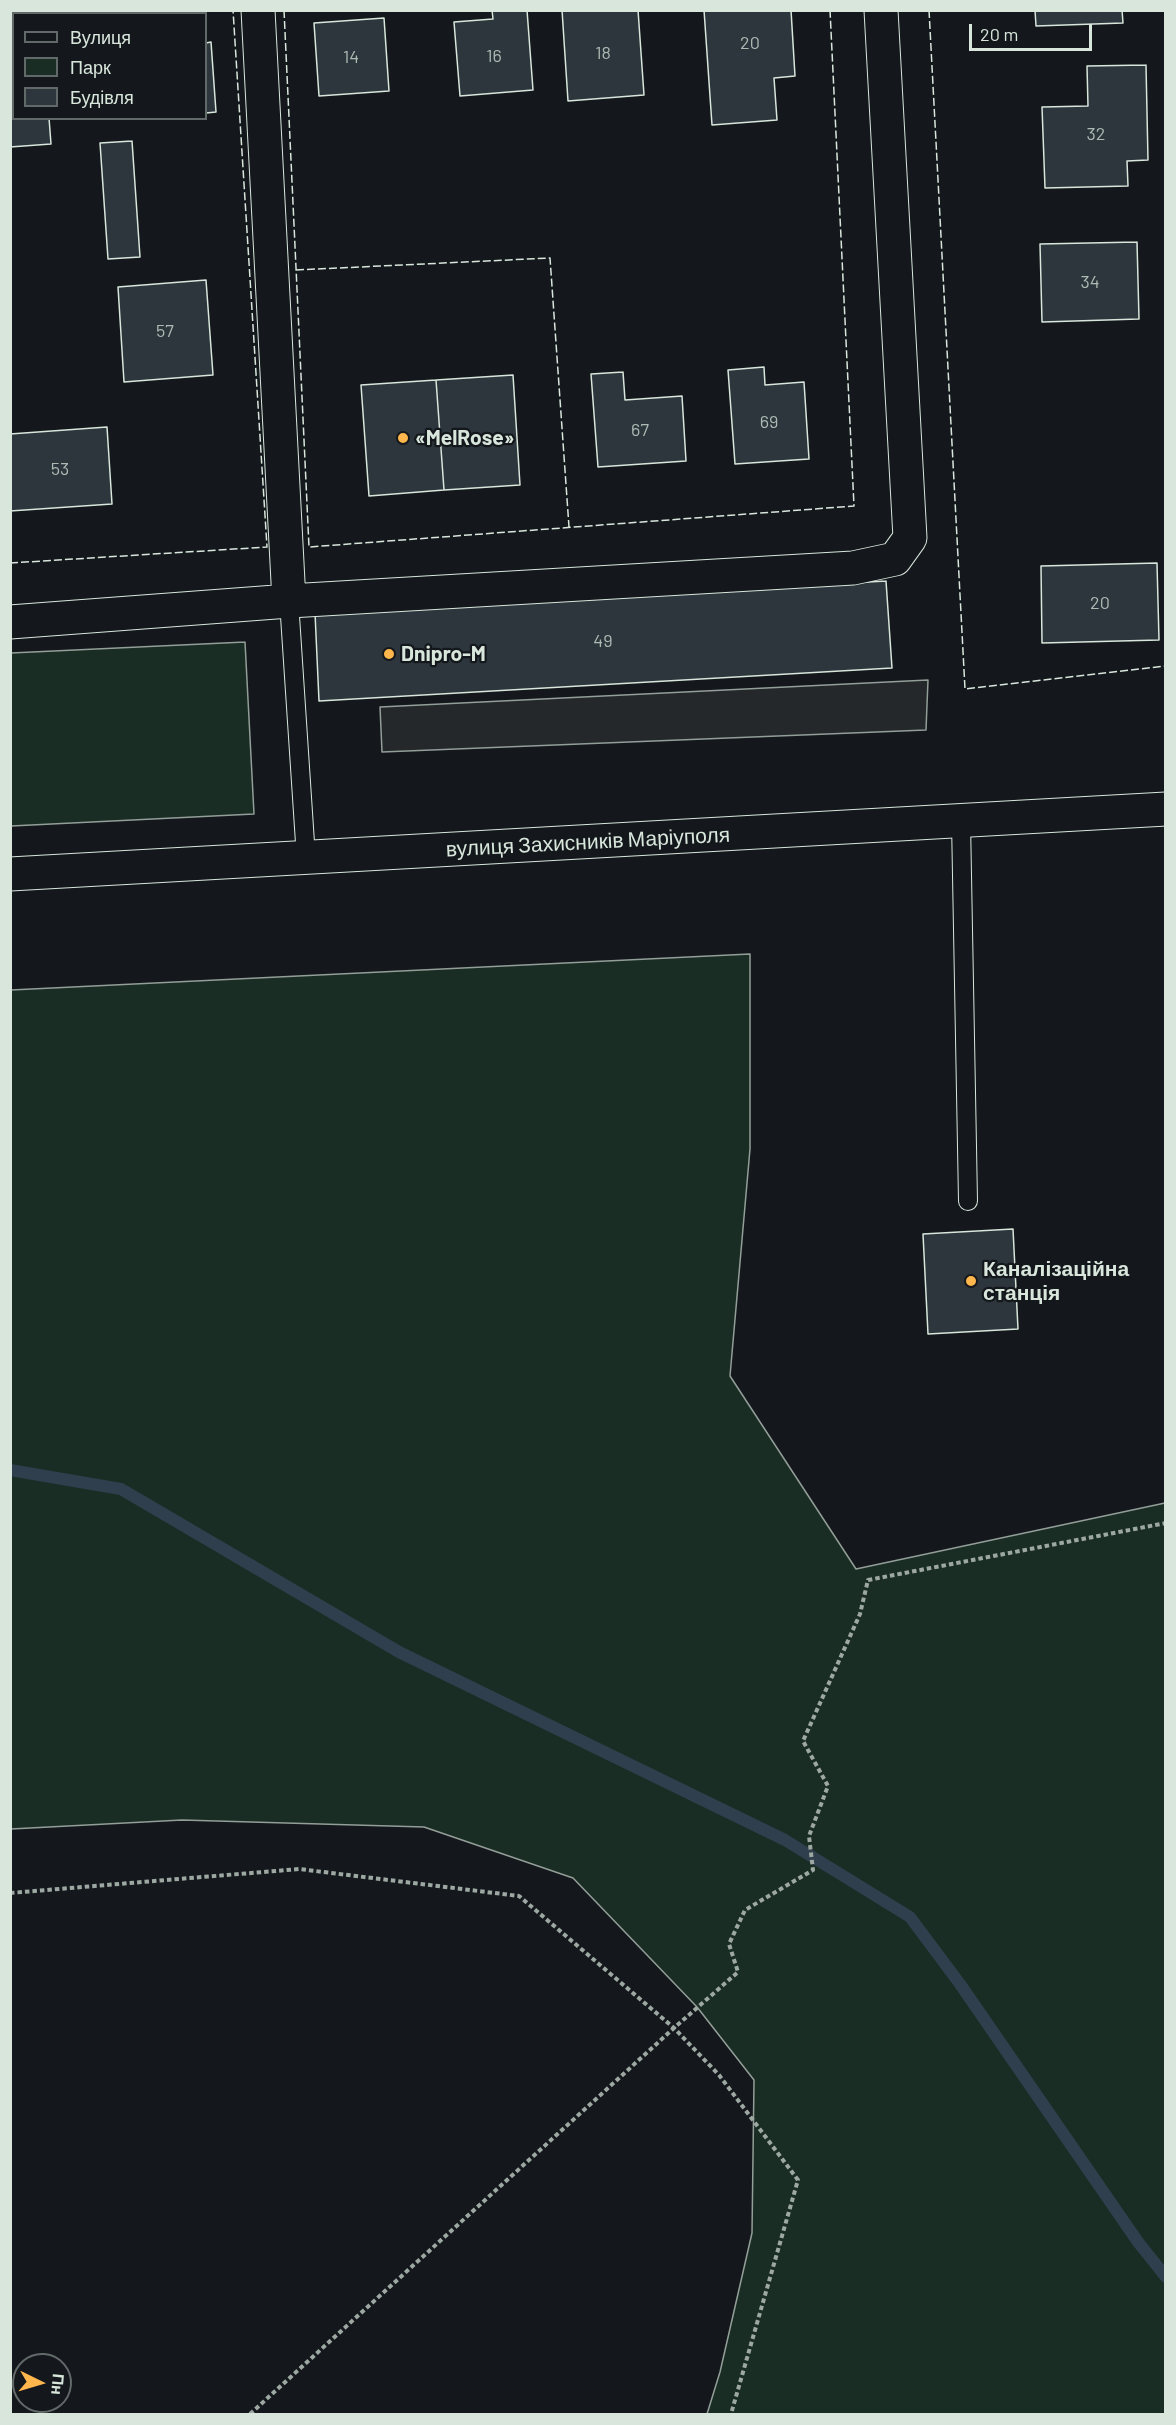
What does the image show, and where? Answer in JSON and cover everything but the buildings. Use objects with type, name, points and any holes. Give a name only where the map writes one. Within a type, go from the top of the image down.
[{"type":"street","points":[[258,10],[289,601]]},
{"type":"street","points":[[10,622],[289,601],[854,568],[895,559],[910,538],[881,10]]},
{"type":"street","name":"вулиця Захисників Маріуполя","points":[[10,874],[1166,809]]},
{"type":"lane","points":[[289,601],[306,858]]},
{"type":"lane","points":[[961,821],[968,1201]]},
{"type":"path","points":[[250,2415],[738,1972],[729,1944],[745,1910],[813,1870],[809,1836],[828,1786],[803,1741],[860,1614],[868,1580],[1166,1523]]},
{"type":"path","points":[[10,1893],[299,1869],[519,1896],[674,2028],[719,2075],[798,2180],[731,2415]]},
{"type":"green space","points":[[245,642],[254,814],[11,826],[11,653]]},
{"type":"green space","points":[[750,954],[750,1149],[730,1376],[856,1569],[1165,1503],[1165,2414],[707,2414],[720,2372],[752,2233],[754,2080],[697,2007],[573,1878],[424,1827],[182,1820],[11,1829],[11,990]]},
{"type":"shaded area","points":[[928,680],[926,730],[382,752],[380,707]]},
{"type":"waterway","points":[[10,1470],[121,1489],[399,1652],[785,1840],[910,1917],[960,1984],[1138,2242],[1166,2277]]},
{"type":"fence","points":[[10,563],[267,547],[233,10]]},
{"type":"fence","points":[[284,10],[309,547],[854,506],[830,10]]},
{"type":"fence","points":[[929,10],[965,689],[1166,666]]},
{"type":"fence","points":[[296,270],[550,258],[569,527]]},
{"type":"place","name":"«MelRose»","points":[[403,438]]},
{"type":"place","name":"Dnipro-M","points":[[389,654]]},
{"type":"place","name":"Каналізаційна станція","points":[[971,1281]]}]
